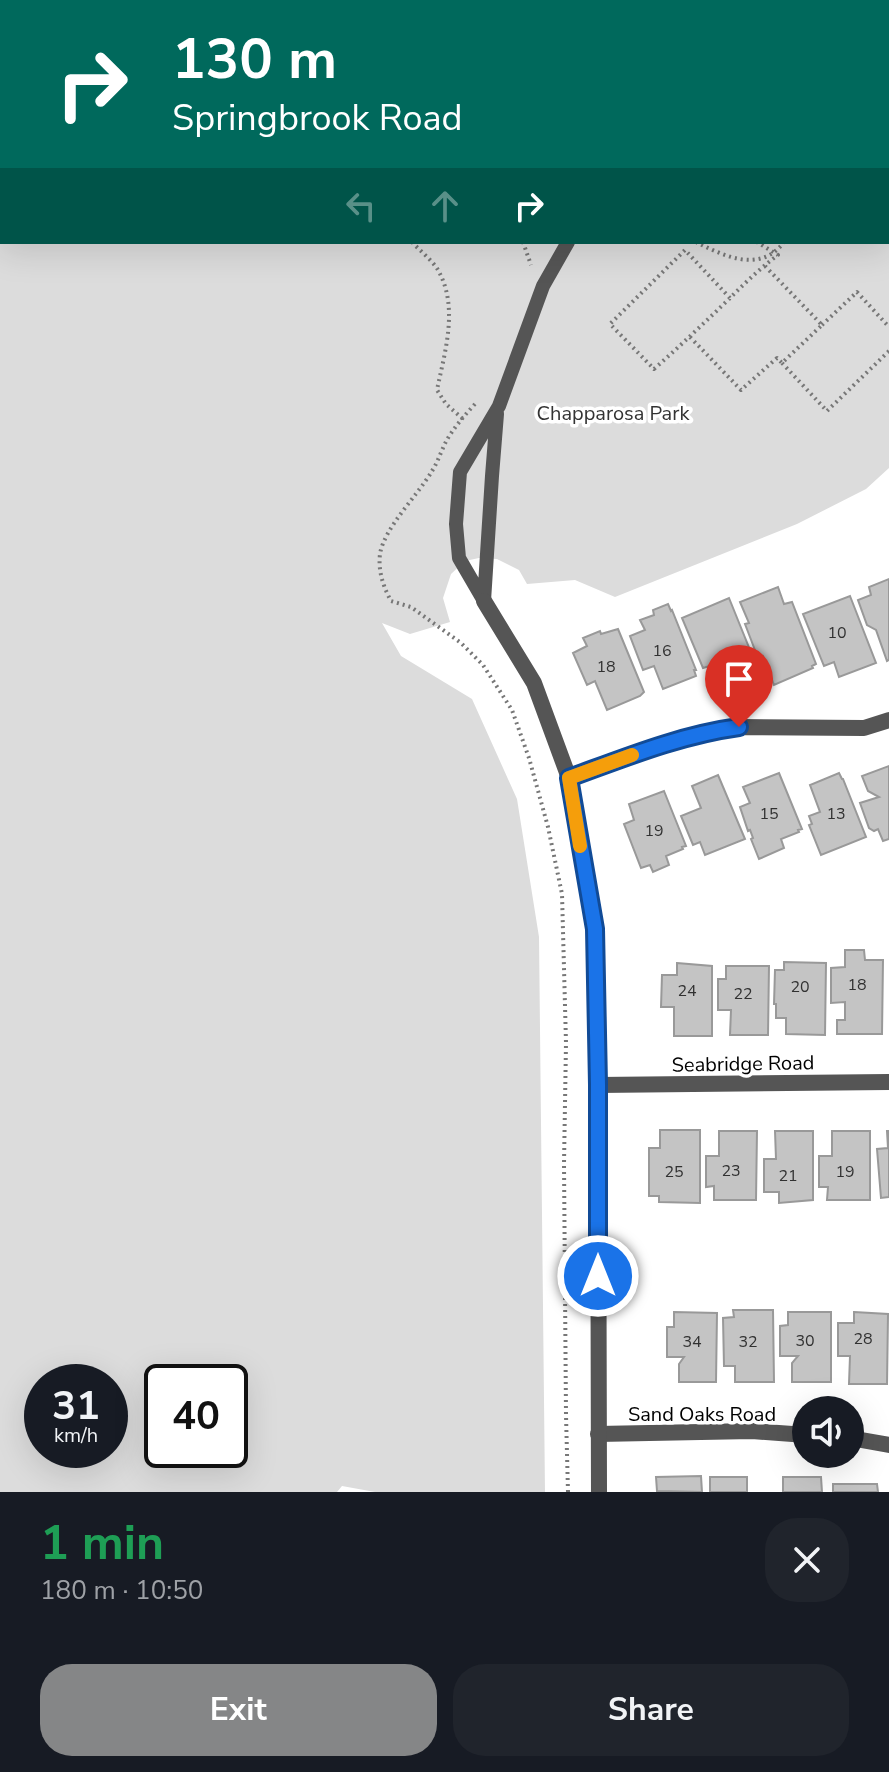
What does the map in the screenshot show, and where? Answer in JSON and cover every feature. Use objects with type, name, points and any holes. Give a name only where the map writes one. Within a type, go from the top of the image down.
[{"type":"street","points":[[484,601],[534,683],[569,778],[595,929],[599,1492]]},
{"type":"street","points":[[569,778],[712,731],[739,727],[864,728],[889,720]]},
{"type":"street","name":"Seabridge Road","points":[[598,1085],[889,1082]]},
{"type":"street","name":"Sand Oaks Road","points":[[598,1434],[752,1431],[792,1434]]},
{"type":"street","points":[[864,1441],[889,1445]]},
{"type":"lane","points":[[484,601],[459,558],[456,524],[460,472],[498,409],[543,286],[567,244]]},
{"type":"lane","points":[[484,601],[498,409]]},
{"type":"path","points":[[414,244],[438,269],[450,304],[437,390],[446,404],[484,433]]},
{"type":"path","points":[[524,244],[532,267]]},
{"type":"path","points":[[700,244],[721,255],[747,261],[762,259],[782,244]]},
{"type":"path","points":[[730,298],[685,250],[610,324],[654,369],[778,255],[760,244]]},
{"type":"path","points":[[764,265],[822,325]]},
{"type":"path","points":[[782,363],[857,292],[889,327]]},
{"type":"path","points":[[690,337],[741,390],[777,358],[827,411],[889,351]]},
{"type":"path","points":[[462,418],[447,439],[434,468],[392,526],[380,552],[381,576],[391,601],[411,607],[461,643],[483,665],[512,710],[548,827],[562,894],[568,1492]]},
{"type":"green space","name":"Chapparosa Park","points":[[0,244],[889,244],[889,468],[866,489],[797,524],[615,597],[575,580],[527,584],[519,570],[497,559],[465,561],[451,574],[443,598],[450,622],[410,634],[382,623],[401,656],[472,699],[517,799],[539,937],[545,1492],[375,1492],[342,1486],[337,1492],[0,1492]]},
{"type":"building","points":[[889,579],[887,661],[876,630],[867,625],[858,600],[871,595],[869,587]]},
{"type":"building","points":[[778,587],[784,604],[792,602],[816,664],[774,685],[763,656],[758,658],[740,602]]},
{"type":"building","points":[[850,596],[876,663],[839,677],[834,662],[824,666],[803,614]]},
{"type":"building","points":[[729,598],[752,655],[741,659],[745,669],[719,680],[713,665],[703,668],[682,618]]},
{"type":"building","points":[[668,604],[696,676],[663,689],[654,666],[643,670],[630,636],[645,630],[640,620],[654,615],[653,610]]},
{"type":"building","points":[[618,629],[644,692],[607,710],[595,681],[587,685],[573,653],[587,646],[583,638],[600,631],[601,634]]},
{"type":"building","points":[[889,766],[889,839],[883,841],[878,829],[874,831],[869,828],[860,803],[879,797],[868,791],[862,776]]},
{"type":"building","points":[[779,773],[802,829],[781,839],[784,848],[759,859],[740,807],[750,803],[743,787]]},
{"type":"building","points":[[839,773],[866,837],[821,855],[809,825],[812,824],[809,816],[820,812],[810,785]]},
{"type":"building","points":[[718,775],[745,839],[705,855],[700,842],[693,845],[681,816],[701,808],[692,786]]},
{"type":"building","points":[[664,791],[686,846],[666,856],[669,865],[653,872],[650,865],[641,868],[624,824],[634,820],[629,804]]},
{"type":"building","points":[[845,950],[864,950],[865,960],[883,960],[882,1034],[837,1034],[837,1020],[845,1020],[845,1002],[831,1003],[831,968],[845,967]]},
{"type":"building","points":[[784,962],[826,963],[825,1035],[786,1034],[786,1018],[776,1018],[775,970],[784,970]]},
{"type":"building","points":[[677,963],[712,966],[712,1036],[674,1036],[674,1007],[661,1007],[662,975],[677,975]]},
{"type":"building","points":[[726,966],[769,966],[768,1035],[730,1035],[731,1010],[718,1010],[718,979],[726,979]]},
{"type":"building","points":[[660,1130],[700,1130],[700,1203],[659,1202],[659,1196],[649,1196],[649,1148],[660,1148]]},
{"type":"building","points":[[719,1131],[757,1131],[756,1200],[714,1200],[714,1186],[706,1187],[706,1156],[719,1156]]},
{"type":"building","points":[[775,1131],[813,1131],[813,1200],[779,1203],[779,1192],[764,1192],[764,1159],[776,1159]]},
{"type":"building","points":[[832,1131],[870,1131],[870,1200],[827,1200],[828,1187],[819,1187],[819,1156],[832,1156]]},
{"type":"building","points":[[889,1131],[889,1197],[881,1198],[877,1149],[888,1148]]},
{"type":"building","points":[[733,1310],[773,1310],[774,1382],[735,1382],[735,1366],[724,1366],[723,1318],[734,1317]]},
{"type":"building","points":[[674,1312],[717,1313],[716,1382],[679,1382],[679,1364],[684,1357],[667,1357],[667,1327],[674,1327]]},
{"type":"building","points":[[788,1312],[831,1312],[831,1382],[792,1382],[792,1363],[798,1356],[780,1356],[780,1326],[788,1325]]},
{"type":"building","points":[[854,1312],[888,1314],[887,1384],[849,1384],[850,1356],[838,1356],[838,1323],[854,1323]]},
{"type":"building","points":[[701,1476],[702,1492],[657,1491],[656,1477]]},
{"type":"building","points":[[710,1477],[747,1477],[747,1492],[710,1492]]},
{"type":"building","points":[[783,1477],[821,1477],[822,1492],[783,1492]]},
{"type":"building","points":[[833,1484],[877,1484],[878,1492],[833,1492]]},
{"type":"slow traffic","points":[[580,846],[569,778],[632,755]]},
{"type":"route","points":[[598,1276],[595,929],[569,778],[686,738],[739,727]]}]
